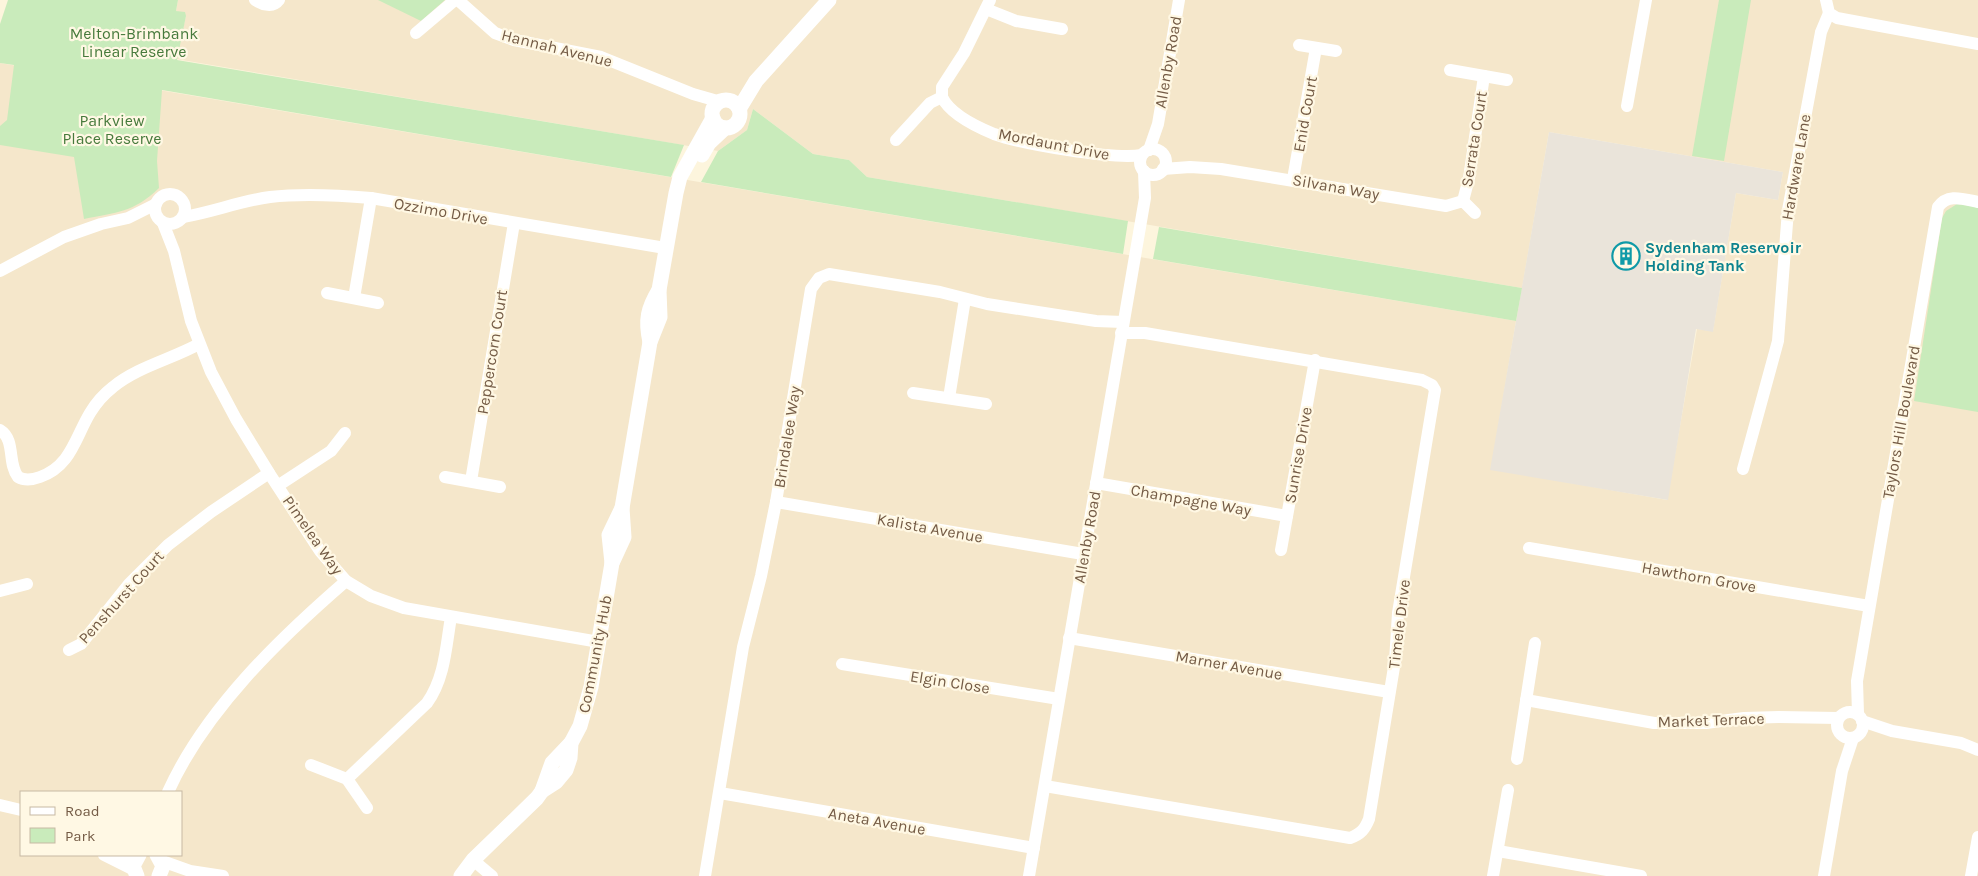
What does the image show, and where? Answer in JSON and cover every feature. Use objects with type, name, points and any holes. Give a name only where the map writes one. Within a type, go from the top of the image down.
[{"type":"street","points":[[255,0],[271,5],[280,0]]},
{"type":"street","points":[[416,33],[456,0]]},
{"type":"street","name":"Hannah Avenue","points":[[456,0],[495,32],[514,40],[601,57],[693,94],[723,111]]},
{"type":"street","name":"Community Hub","points":[[461,876],[473,860],[542,791],[556,782],[566,770],[570,758],[571,743],[580,726],[591,687],[612,563],[624,537],[622,508],[650,342],[660,318],[659,290],[671,219],[723,111],[756,81],[829,0]]},
{"type":"street","name":"Allenby Road","points":[[1029,876],[1179,0]]},
{"type":"street","points":[[1627,106],[1646,0]]},
{"type":"street","points":[[896,140],[930,103],[942,97],[942,86],[964,53],[988,4],[1016,21],[1062,29]]},
{"type":"street","points":[[1827,6],[1840,19],[1978,44]]},
{"type":"street","name":"Hardware Lane","points":[[1743,469],[1778,341],[1788,210],[1827,6]]},
{"type":"street","points":[[1299,45],[1336,51]]},
{"type":"street","name":"Enid Court","points":[[1293,179],[1316,48]]},
{"type":"street","name":"Serrata Court","points":[[1450,70],[1507,80]]},
{"type":"street","name":"Serrata Court","points":[[1463,201],[1466,193],[1484,76]]},
{"type":"street","name":"Mordaunt Drive","points":[[942,97],[947,105],[964,118],[995,134],[1042,144],[1152,162]]},
{"type":"street","name":"Silvana Way","points":[[1152,162],[1293,179],[1446,206],[1463,201]]},
{"type":"street","points":[[0,271],[68,235],[128,218],[156,204],[167,194],[177,196],[184,203],[180,220],[162,222],[128,218]]},
{"type":"street","name":"Ozzimo Drive","points":[[180,220],[216,208],[295,194],[321,194],[371,198],[665,248]]},
{"type":"street","name":"Taylors Hill Boulevard","points":[[1824,876],[1938,207],[1942,201],[1949,197],[1978,202]]},
{"type":"street","points":[[354,298],[371,198]]},
{"type":"street","points":[[1463,201],[1475,213]]},
{"type":"street","name":"Ozzimo Drive","points":[[184,203],[216,208]]},
{"type":"street","points":[[156,204],[155,212],[162,222]]},
{"type":"street","name":"Pimelea Way","points":[[174,251],[180,220]]},
{"type":"street","name":"Pimelea Way","points":[[162,222],[174,251],[181,288],[200,346],[226,401],[269,473],[279,485],[320,551],[346,580],[371,596],[396,606],[599,642]]},
{"type":"street","name":"Peppercorn Court","points":[[471,481],[514,223]]},
{"type":"street","name":"Brindalee Way","points":[[706,876],[743,648],[761,576],[776,502],[811,289],[814,282],[824,275],[830,274],[940,292],[987,304],[1122,327]]},
{"type":"street","points":[[327,293],[378,303]]},
{"type":"street","points":[[949,398],[965,299]]},
{"type":"street","name":"Timele Drive","points":[[1045,786],[1350,838],[1359,835],[1369,819],[1394,661],[1398,613],[1435,390],[1432,385],[1422,380],[1315,360],[1145,333],[1122,327]]},
{"type":"street","points":[[0,430],[9,441],[13,467],[18,476],[28,480],[44,476],[66,459],[90,412],[113,387],[127,377],[200,346]]},
{"type":"street","name":"Sunrise Drive","points":[[1281,550],[1315,360]]},
{"type":"street","points":[[913,393],[986,404]]},
{"type":"street","points":[[279,485],[331,452],[345,433]]},
{"type":"street","name":"Penshurst Court","points":[[69,650],[81,644],[129,584],[168,545],[211,512],[269,473]]},
{"type":"street","points":[[445,477],[500,486]]},
{"type":"street","name":"Champagne Way","points":[[1096,483],[1287,516]]},
{"type":"street","name":"Kalista Avenue","points":[[776,502],[1083,554]]},
{"type":"street","name":"Hawthorn Grove","points":[[1529,548],[1869,606]]},
{"type":"street","points":[[169,791],[196,743],[245,677],[346,580]]},
{"type":"street","points":[[0,591],[27,584]]},
{"type":"street","points":[[347,779],[427,703],[435,692],[441,676],[451,617]]},
{"type":"street","name":"Marner Avenue","points":[[1070,638],[1389,692]]},
{"type":"street","points":[[1516,759],[1535,643]]},
{"type":"street","name":"Elgin Close","points":[[842,664],[1059,700]]},
{"type":"street","name":"Market Terrace","points":[[1526,700],[1654,723],[1706,723],[1744,718],[1779,717],[1892,731],[1961,744]]},
{"type":"street","points":[[1961,744],[1978,743]]},
{"type":"street","points":[[1961,744],[1978,750]]},
{"type":"street","points":[[311,765],[347,779],[367,808]]},
{"type":"street","points":[[1494,876],[1508,790]]},
{"type":"street","name":"Aneta Avenue","points":[[720,793],[1034,848]]},
{"type":"street","points":[[0,805],[20,810]]},
{"type":"street","points":[[0,813],[20,817]]},
{"type":"street","points":[[1971,876],[1978,837]]},
{"type":"street","points":[[1498,851],[1641,876]]},
{"type":"street","points":[[106,856],[135,873]]},
{"type":"street","points":[[135,873],[134,862],[138,856]]},
{"type":"street","points":[[473,860],[492,876]]},
{"type":"street","points":[[159,867],[223,876]]},
{"type":"shaded area","points":[[178,0],[1978,0],[1978,876],[0,876],[0,63],[1516,321],[1491,469],[1667,500],[1697,329],[1713,331],[1736,193],[1778,200],[1783,172],[1549,132],[1522,288],[867,177],[849,160],[813,154],[753,109],[747,130],[718,151],[176,59],[186,16],[176,11]]},
{"type":"shaded area","points":[[1549,132],[1783,172],[1778,200],[1736,193],[1713,332],[1696,329],[1668,500],[1490,470]]},
{"type":"green space","name":"Melton-Brimbank Linear Reserve","points":[[8,0],[178,0],[176,11],[185,12],[186,16],[177,60],[684,145],[671,177],[162,90],[157,161],[159,188],[133,207],[115,213],[84,219],[74,157],[0,145],[0,126],[7,120],[14,65],[0,63],[0,24]]},
{"type":"green space","points":[[378,0],[445,0],[421,21]]},
{"type":"green space","points":[[1719,0],[1751,0],[1724,161],[1692,156]]},
{"type":"green space","points":[[753,109],[813,154],[849,160],[867,177],[1128,221],[1123,254],[701,182],[718,151],[747,130]]},
{"type":"green space","points":[[1957,204],[1978,207],[1978,412],[1914,401],[1942,218],[1946,211]]},
{"type":"green space","points":[[1159,227],[1522,288],[1516,321],[1153,259]]},
{"type":"place","name":"Sydenham Reservoir Holding Tank","points":[[1626,256]]},
{"type":"park label","name":"Parkview Place Reserve","points":[[112,129]]}]
